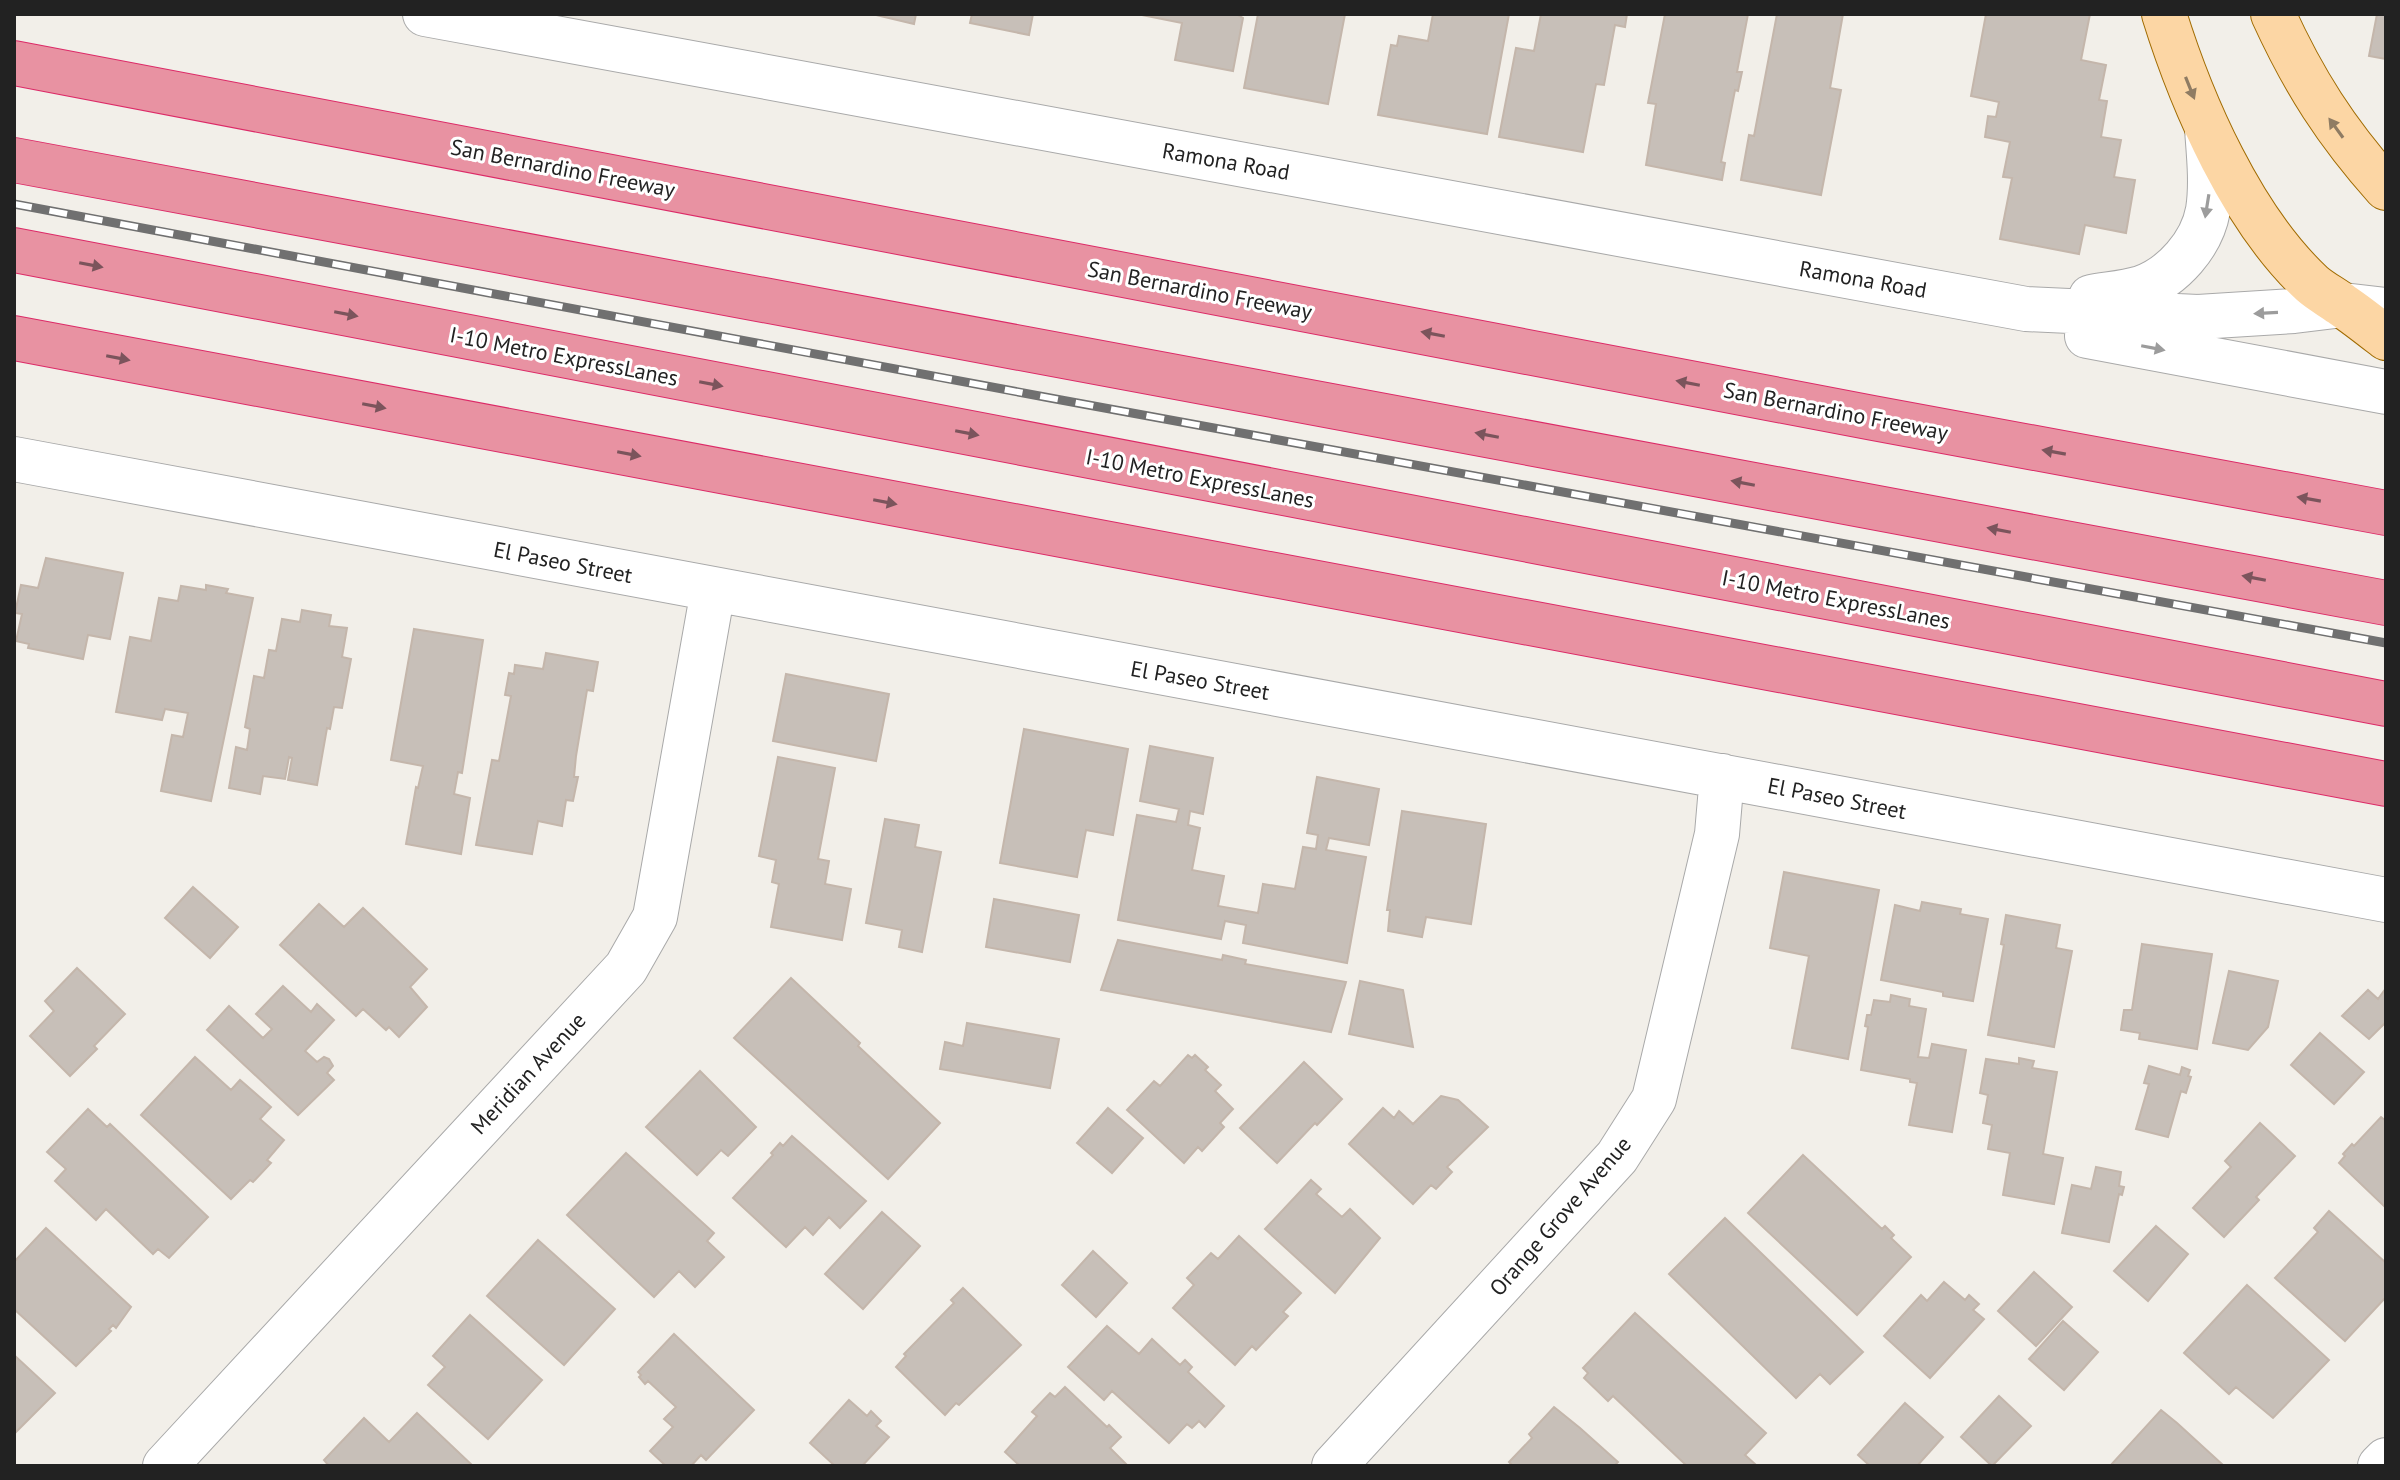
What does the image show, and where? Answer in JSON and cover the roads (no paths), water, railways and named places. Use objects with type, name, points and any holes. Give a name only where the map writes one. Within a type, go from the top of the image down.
[{"type":"highway","name":"San Bernardino Freeway","points":[[14,63],[2386,513]]},
{"type":"highway","points":[[14,160],[2386,603]]},
{"type":"highway","name":"I-10 Metro ExpressLanes","points":[[14,250],[2386,704]]},
{"type":"highway","points":[[14,338],[2386,784]]},
{"type":"main road","points":[[2164,14],[2189,88],[2207,129],[2251,206],[2313,285],[2386,338]]},
{"type":"main road","points":[[2273,14],[2314,97],[2342,137],[2386,188]]},
{"type":"street","name":"Ramona Road","points":[[425,14],[2026,309],[2198,317],[2343,305],[2386,310]]},
{"type":"street","points":[[2026,309],[2140,288],[2162,279],[2182,261],[2197,238],[2207,213],[2210,183],[2207,129]]},
{"type":"street","name":"Ramona Road","points":[[2026,309],[2055,325],[2086,336],[2386,392]]},
{"type":"street","name":"El Paseo Street","points":[[14,459],[2386,900]]},
{"type":"street","name":"Meridian Avenue","points":[[165,1466],[626,968],[655,917],[713,590]]},
{"type":"street","name":"Orange Grove Avenue","points":[[1334,1466],[1617,1157],[1654,1099],[1717,834],[1722,776]]},
{"type":"street","points":[[2380,1466],[2386,1460]]},
{"type":"railway","points":[[14,204],[2386,643]]}]
